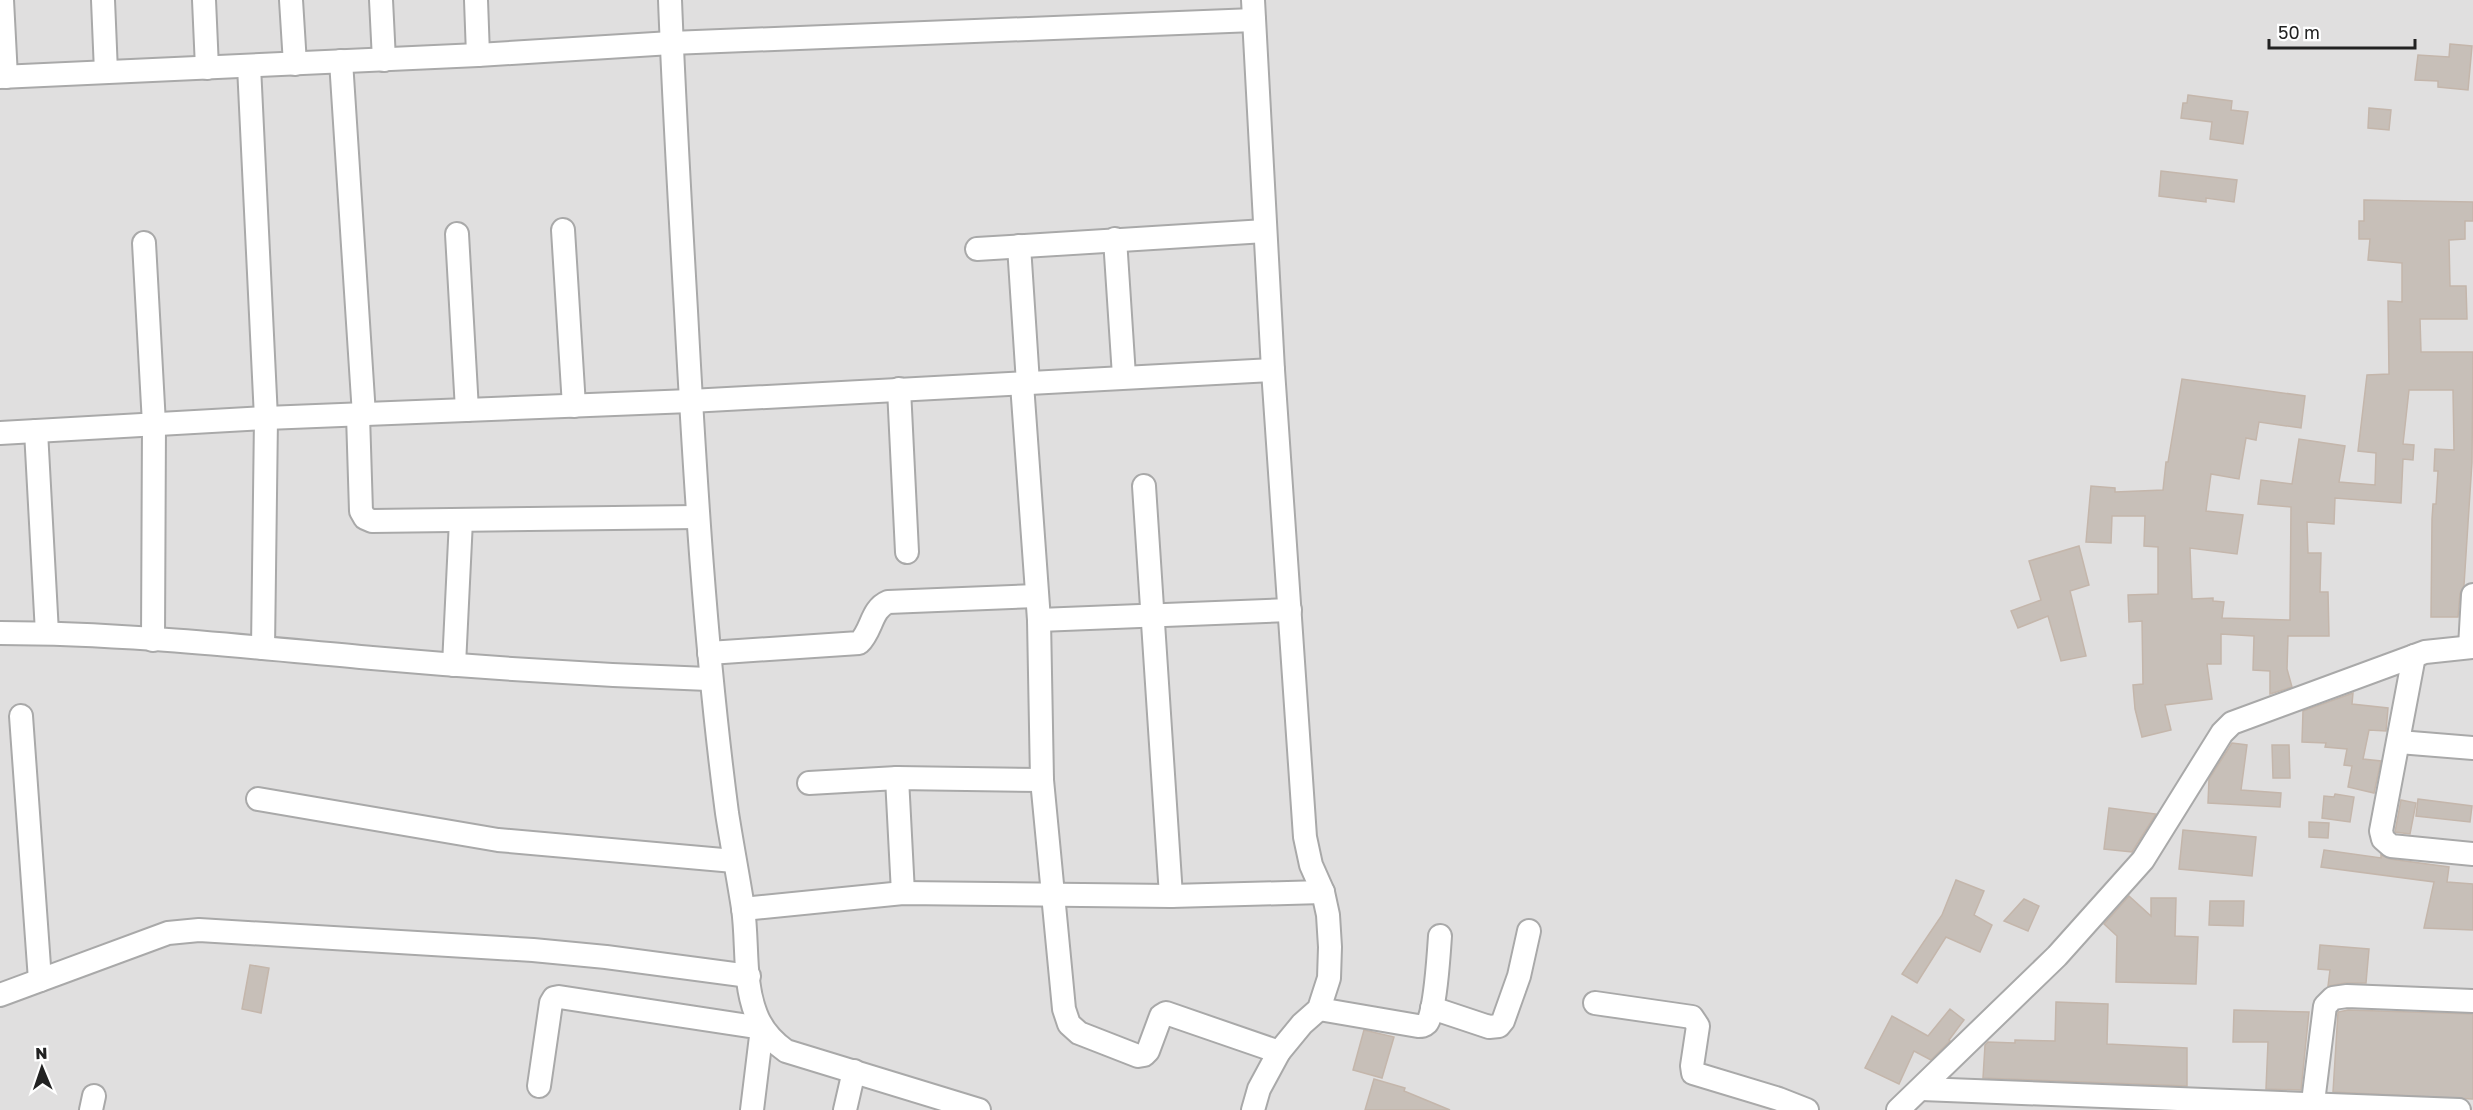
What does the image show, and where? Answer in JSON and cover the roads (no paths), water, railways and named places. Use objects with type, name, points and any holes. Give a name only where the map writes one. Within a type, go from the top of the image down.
[{"type":"street","points":[[2,0],[3,77],[478,55],[1254,10],[1273,370],[1305,837],[1311,865],[1323,892],[1330,947],[1329,978],[1319,1009],[1302,1024],[1279,1052],[1259,1089],[1253,1110]]},
{"type":"street","points":[[103,0],[106,72]]},
{"type":"street","points":[[204,0],[207,68]]},
{"type":"street","points":[[291,0],[295,64]]},
{"type":"street","points":[[381,0],[384,60]]},
{"type":"street","points":[[476,0],[478,55]]},
{"type":"street","points":[[670,0],[698,517],[719,749],[743,909],[750,993],[762,1028],[774,1042],[786,1051],[979,1110]]},
{"type":"street","points":[[341,61],[361,415],[361,511],[365,518],[372,521],[698,517]]},
{"type":"street","points":[[249,66],[266,418],[263,648]]},
{"type":"street","points":[[563,230],[574,406]]},
{"type":"street","points":[[977,249],[1265,231]]},
{"type":"street","points":[[457,234],[467,410]]},
{"type":"street","points":[[1115,239],[1124,376]]},
{"type":"street","points":[[144,243],[154,424],[153,640]]},
{"type":"street","points":[[1019,246],[1039,620],[1042,780],[1064,1009],[1069,1024],[1079,1033],[1138,1056],[1148,1051],[1161,1016],[1166,1013],[1279,1052]]},
{"type":"street","points":[[0,433],[266,418],[690,401],[1124,376],[1273,370]]},
{"type":"street","points":[[899,389],[908,552]]},
{"type":"street","points":[[36,430],[47,633]]},
{"type":"street","points":[[1144,486],[1171,896]]},
{"type":"street","points":[[454,665],[461,520]]},
{"type":"street","points":[[709,653],[860,643],[866,637],[880,605],[888,602],[1037,596]]},
{"type":"street","points":[[1898,1110],[2057,956],[2143,860],[2222,733],[2232,723],[2425,652],[2471,647],[2473,596]]},
{"type":"street","points":[[1039,620],[1290,610]]},
{"type":"street","points":[[0,633],[47,633],[263,648],[454,665],[708,679]]},
{"type":"street","points":[[2414,656],[2381,831],[2383,839],[2391,846],[2473,854]]},
{"type":"street","points":[[21,716],[40,980]]},
{"type":"street","points":[[2399,742],[2473,748]]},
{"type":"street","points":[[809,783],[897,778],[1042,780]]},
{"type":"street","points":[[897,778],[903,893]]},
{"type":"street","points":[[258,799],[498,840],[734,861]]},
{"type":"street","points":[[743,909],[903,893],[1171,896],[1323,892]]},
{"type":"street","points":[[0,995],[168,933],[199,930],[533,950],[606,957],[748,976]]},
{"type":"street","points":[[1432,1008],[1489,1027],[1499,1026],[1503,1021],[1519,976],[1529,931]]},
{"type":"street","points":[[1319,1009],[1418,1026],[1425,1025],[1429,1021],[1432,1008],[1440,936]]},
{"type":"street","points":[[2313,1107],[2325,1006],[2333,998],[2347,996],[2473,1001]]},
{"type":"street","points":[[539,1086],[551,1003],[554,998],[762,1028]]},
{"type":"street","points":[[1594,1003],[1692,1017],[1698,1026],[1693,1073],[1807,1110]]},
{"type":"street","points":[[752,1110],[762,1028]]},
{"type":"street","points":[[845,1110],[854,1071]]},
{"type":"street","points":[[1922,1089],[2032,1102],[2459,1110]]}]
